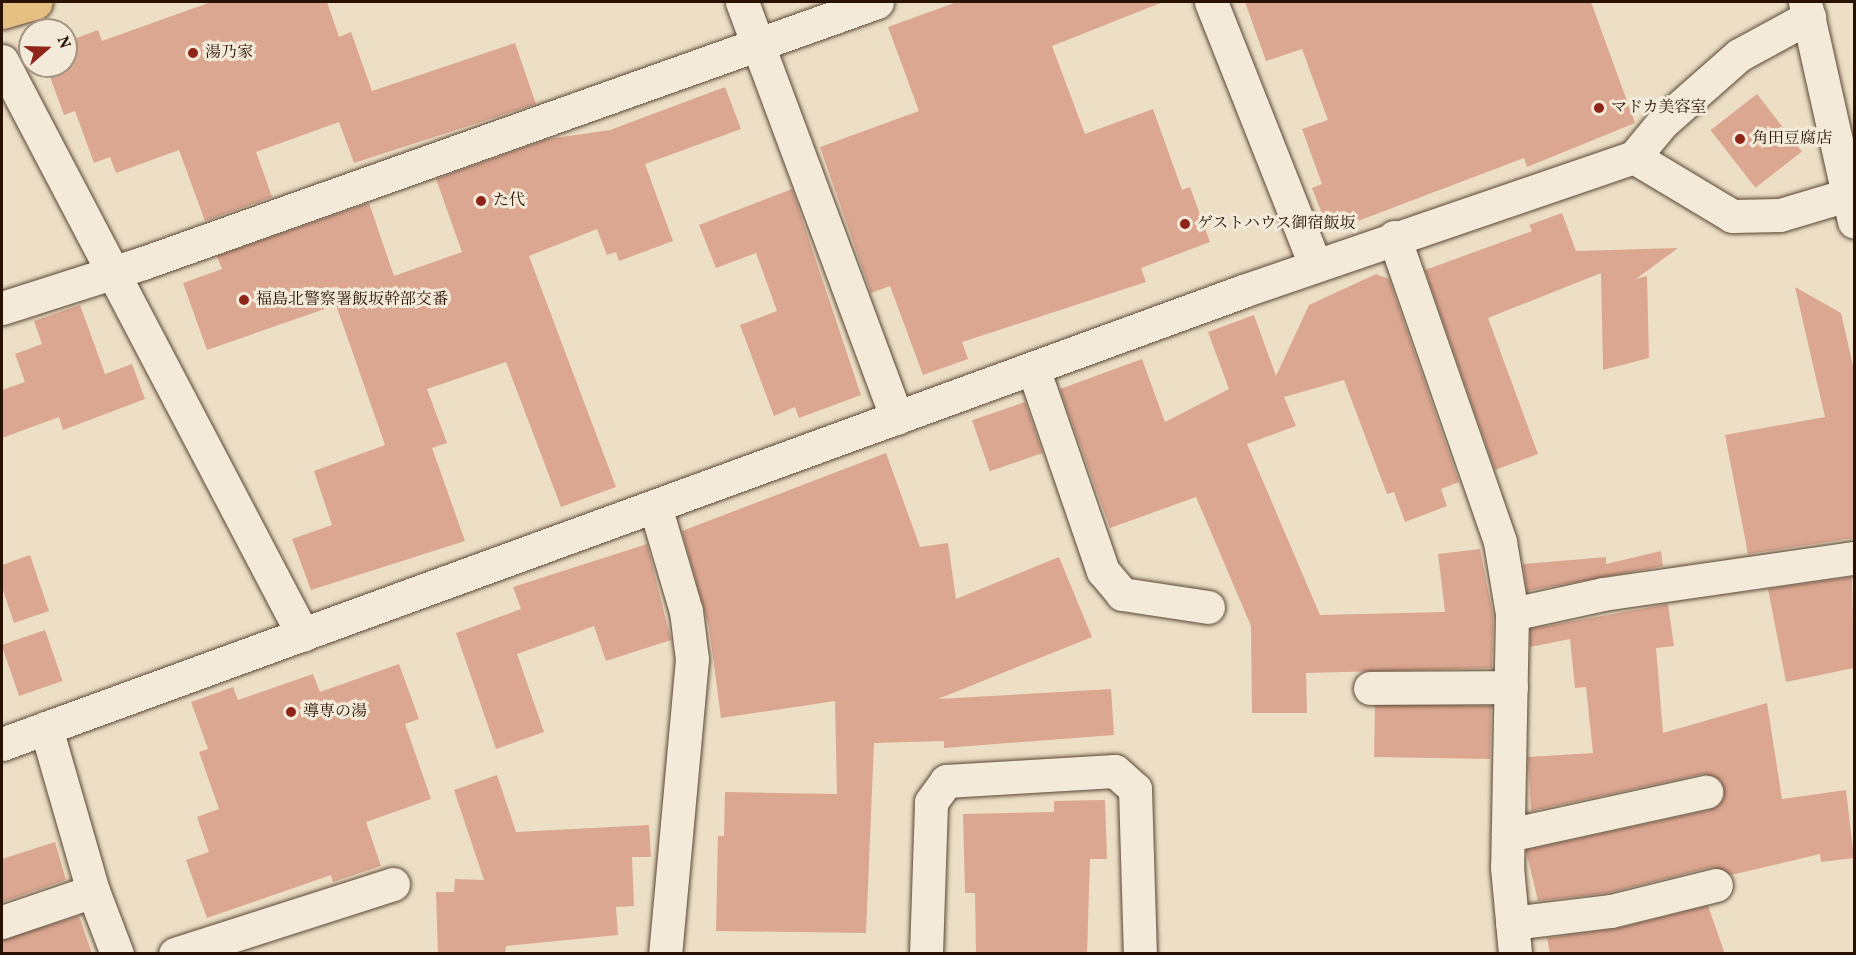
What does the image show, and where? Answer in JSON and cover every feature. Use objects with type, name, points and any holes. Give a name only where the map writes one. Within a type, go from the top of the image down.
[{"type":"highway","points":[[2,12],[36,2]]},
{"type":"street","points":[[742,2],[897,418]]},
{"type":"street","points":[[2,308],[109,273],[758,42],[877,2]]},
{"type":"street","points":[[1211,2],[1315,265]]},
{"type":"street","points":[[2,744],[1315,265],[1634,158],[1663,122],[1739,55],[1807,9],[1852,203],[1780,215],[1732,216],[1634,158]]},
{"type":"street","points":[[2,62],[109,273],[303,635]]},
{"type":"street","points":[[1394,237],[1500,542],[1512,614],[1508,835],[1514,938],[1716,885]]},
{"type":"street","points":[[1033,368],[1103,571],[1122,594],[1208,607]]},
{"type":"street","points":[[655,506],[686,611],[692,660],[665,954]]},
{"type":"street","points":[[1512,614],[1603,594],[1854,558]]},
{"type":"street","points":[[1370,688],[1511,687]]},
{"type":"street","points":[[46,728],[93,891],[117,954]]},
{"type":"street","points":[[926,954],[931,802],[946,782],[1115,771],[1135,789],[1140,954]]},
{"type":"street","points":[[1508,835],[1706,792]]},
{"type":"street","points":[[175,954],[393,884]]},
{"type":"street","points":[[2,922],[93,891]]},
{"type":"building","points":[[211,2],[327,2],[339,37],[351,32],[372,91],[515,43],[536,104],[354,163],[339,122],[256,152],[272,197],[205,221],[179,150],[116,173],[110,157],[94,163],[75,111],[64,115],[50,78],[78,78],[78,38],[98,30],[102,41]]},
{"type":"building","points":[[957,2],[1163,2],[1052,46],[1085,134],[1153,109],[1182,190],[1190,187],[1210,242],[1141,268],[1146,282],[962,342],[968,359],[923,375],[890,286],[871,293],[820,147],[919,111],[888,27]]},
{"type":"building","points":[[1245,2],[1591,2],[1635,123],[1527,167],[1524,158],[1342,227],[1337,214],[1324,219],[1312,188],[1322,184],[1302,129],[1328,120],[1302,49],[1266,61]]},
{"type":"building","points":[[725,87],[741,129],[645,164],[673,241],[619,261],[616,252],[607,255],[597,229],[529,256],[616,487],[561,507],[506,362],[427,389],[447,443],[432,448],[465,541],[311,590],[292,539],[332,525],[314,471],[385,445],[336,305],[207,350],[183,283],[222,269],[217,256],[369,203],[394,276],[462,252],[436,179],[548,139],[610,130]]},
{"type":"building","points":[[1757,94],[1802,152],[1755,188],[1711,130]]},
{"type":"building","points":[[792,189],[861,395],[799,418],[795,407],[774,416],[740,325],[777,311],[756,253],[716,268],[699,225]]},
{"type":"building","points":[[1562,213],[1576,251],[1678,248],[1636,279],[1647,276],[1649,358],[1603,370],[1601,273],[1488,318],[1538,454],[1495,470],[1425,270],[1532,231],[1529,225]]},
{"type":"building","points":[[1376,274],[1389,279],[1459,482],[1441,489],[1447,506],[1405,522],[1394,492],[1387,494],[1344,380],[1284,397],[1296,426],[1247,444],[1320,615],[1445,612],[1438,554],[1480,549],[1493,615],[1492,668],[1306,673],[1307,713],[1252,713],[1251,626],[1196,497],[1110,528],[1060,389],[1142,359],[1165,422],[1229,389],[1208,332],[1254,315],[1276,376],[1309,305]]},
{"type":"building","points":[[1795,287],[1841,313],[1854,370],[1854,538],[1748,554],[1725,435],[1825,417]]},
{"type":"building","points":[[80,305],[105,374],[132,364],[145,399],[63,430],[59,417],[2,438],[2,390],[25,382],[15,354],[42,344],[34,321]]},
{"type":"building","points":[[1025,402],[1043,453],[990,471],[972,420]]},
{"type":"building","points":[[886,453],[920,547],[948,543],[956,599],[1059,557],[1092,637],[938,699],[1111,689],[1114,735],[944,748],[944,741],[874,743],[866,933],[716,931],[718,836],[724,836],[725,792],[837,794],[835,701],[721,718],[709,627],[682,531]]},
{"type":"building","points":[[647,544],[671,640],[606,661],[594,626],[517,654],[544,732],[496,749],[456,633],[521,609],[513,587]]},
{"type":"building","points":[[1661,551],[1663,566],[1527,591],[1523,564],[1606,557],[1606,564]]},
{"type":"building","points":[[30,555],[49,611],[14,623],[2,587],[2,565]]},
{"type":"building","points":[[1852,577],[1854,668],[1786,682],[1768,589]]},
{"type":"building","points":[[1668,604],[1674,646],[1656,648],[1663,733],[1767,703],[1782,799],[1846,790],[1854,858],[1821,862],[1820,854],[1731,875],[1712,867],[1608,893],[1538,901],[1526,850],[1710,810],[1724,798],[1720,780],[1703,774],[1531,811],[1528,757],[1593,753],[1586,687],[1575,688],[1570,639],[1530,647],[1530,629]]},
{"type":"building","points":[[45,630],[63,681],[19,696],[2,645]]},
{"type":"building","points":[[399,664],[419,719],[405,724],[431,799],[366,822],[381,866],[333,882],[331,875],[207,918],[186,860],[209,852],[197,817],[219,809],[199,752],[208,749],[191,702],[233,687],[238,700],[313,674],[320,692]]},
{"type":"building","points":[[1375,704],[1491,706],[1490,759],[1374,757]]},
{"type":"building","points":[[497,775],[516,832],[649,825],[651,857],[632,857],[634,906],[616,907],[618,935],[506,946],[505,954],[438,954],[436,892],[454,892],[455,879],[484,880],[454,790]]},
{"type":"building","points":[[1105,800],[1107,859],[1090,859],[1087,954],[976,954],[975,893],[965,893],[963,814],[1054,812],[1054,801]]},
{"type":"building","points":[[55,842],[66,880],[2,902],[2,859]]},
{"type":"building","points":[[1708,906],[1725,954],[1550,954],[1547,938],[1615,929]]},
{"type":"building","points":[[79,916],[92,954],[2,954],[2,940]]},
{"type":"place","name":"湯乃家","points":[[193,53]]},
{"type":"place","name":"マドカ美容室","points":[[1599,108]]},
{"type":"place","name":"角田豆腐店","points":[[1740,139]]},
{"type":"place","name":"た代","points":[[481,201]]},
{"type":"place","name":"ゲストハウス御宿飯坂","points":[[1185,224]]},
{"type":"place","name":"福島北警察署飯坂幹部交番","points":[[244,300]]},
{"type":"place","name":"導専の湯","points":[[291,712]]}]
